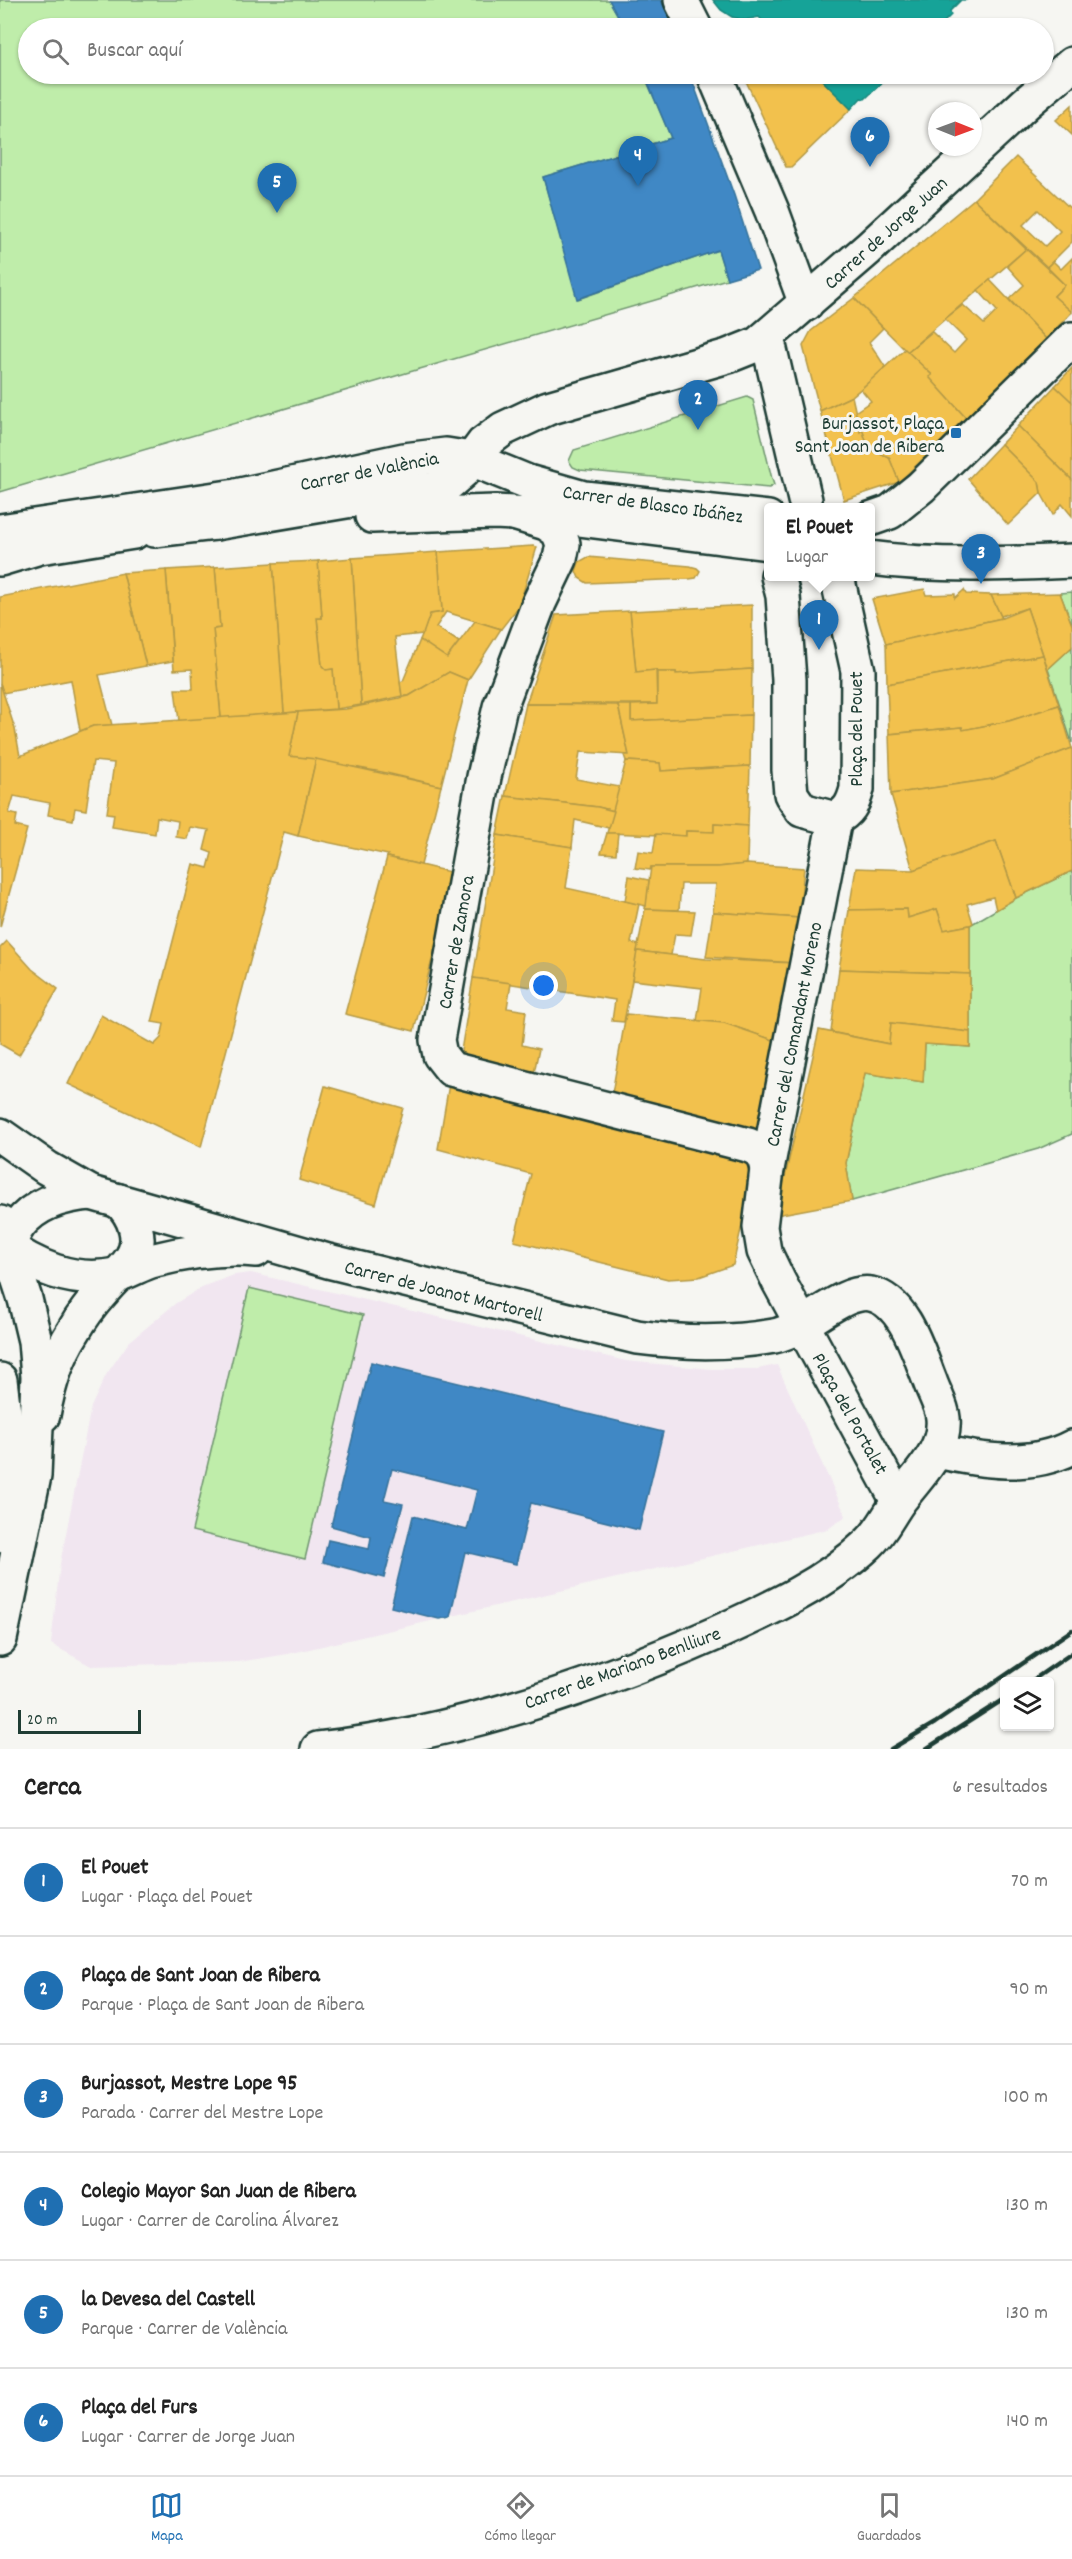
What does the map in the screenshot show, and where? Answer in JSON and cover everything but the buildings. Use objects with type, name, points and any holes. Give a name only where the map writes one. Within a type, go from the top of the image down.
[{"type":"street","points":[[681,0],[690,18]]},
{"type":"street","name":"Carrer de Jorge Juan","points":[[1054,79],[1072,64]]},
{"type":"street","points":[[718,84],[772,211],[806,304]]},
{"type":"street","name":"Carrer de Jorge Juan","points":[[471,459],[489,439],[525,418],[548,408],[728,356],[758,344],[806,304],[1048,84]]},
{"type":"street","points":[[767,337],[805,500]]},
{"type":"street","points":[[875,517],[890,512],[921,488],[1072,339]]},
{"type":"street","points":[[525,418],[511,436],[510,461],[516,471],[528,482]]},
{"type":"street","name":"Carrer de València","points":[[0,531],[236,496],[430,456],[446,455],[471,459],[463,471],[449,483],[437,489],[388,494],[215,523],[134,532],[40,547],[0,559]]},
{"type":"street","name":"Carrer de Blasco Ibáñez","points":[[471,459],[528,482],[584,498],[764,518]]},
{"type":"street","points":[[572,518],[580,508],[590,504],[619,502]]},
{"type":"street","points":[[518,514],[546,523],[558,531],[563,544],[560,559]]},
{"type":"street","name":"Carrer de València","points":[[215,523],[400,515],[518,514],[572,518],[754,542]]},
{"type":"street","name":"Carrer de Zamora","points":[[572,518],[560,559],[542,595],[500,707],[484,777],[437,1040],[440,1055],[451,1068],[748,1145],[759,1149],[765,1157],[767,1168]]},
{"type":"street","points":[[754,542],[764,554]]},
{"type":"street","points":[[875,559],[906,562],[996,564],[1072,561]]},
{"type":"street","points":[[779,581],[783,596],[789,680],[791,794],[802,810],[834,819]]},
{"type":"street","name":"Plaça del Pouet","points":[[834,819],[846,813],[854,801],[857,777],[858,671],[838,581]]},
{"type":"street","name":"Carrer del Comandant Moreno","points":[[764,1251],[760,1227],[767,1168],[834,819]]},
{"type":"street","name":"Carrer de Joanot Martorell","points":[[0,1135],[47,1168],[105,1197],[311,1257],[637,1337],[718,1343],[775,1335],[803,1325]]},
{"type":"street","name":"Carrer de Joanot Martorell","points":[[2,1244],[34,1212],[54,1199],[71,1194],[105,1197]]},
{"type":"street","points":[[0,1637],[34,1476],[47,1393],[58,1360],[72,1332],[132,1257],[135,1221],[129,1210],[105,1197]]},
{"type":"street","points":[[2,1244],[50,1272],[71,1276],[118,1274],[152,1260],[208,1251],[240,1249],[311,1257]]},
{"type":"street","points":[[2,1244],[25,1299],[36,1341],[38,1377],[34,1476]]},
{"type":"street","name":"Plaça del Portalet","points":[[764,1251],[898,1501]]},
{"type":"street","points":[[803,1325],[841,1300],[855,1294],[873,1294],[899,1313],[910,1331],[943,1417],[942,1439],[937,1451],[996,1461],[1035,1459],[1059,1454],[1072,1447]]},
{"type":"street","points":[[0,1380],[7,1438],[7,1512],[0,1637]]},
{"type":"street","name":"Carrer de Mariano Benlliure","points":[[318,1749],[402,1737],[512,1708],[665,1656],[748,1619],[829,1576],[871,1542],[898,1501],[937,1451]]},
{"type":"shaded area","points":[[251,1273],[626,1361],[712,1369],[757,1369],[777,1365],[846,1516],[828,1529],[288,1654],[239,1662],[91,1666],[51,1644],[60,1564],[91,1407],[106,1375],[129,1342],[176,1303],[204,1286],[234,1275]]},
{"type":"green space","points":[[0,0],[609,0],[619,18],[18,18],[18,84],[648,84],[671,138],[543,177],[578,299],[718,250],[727,279],[0,492]]},
{"type":"green space","points":[[747,397],[753,400],[774,485],[769,488],[580,470],[573,467],[569,461],[574,450]]},
{"type":"green space","points":[[1072,592],[1072,625],[1060,593]]},
{"type":"green space","points":[[1072,647],[1072,743],[1048,669]]},
{"type":"green space","points":[[1072,871],[1072,1134],[1038,1149],[852,1201],[846,1163],[865,1073],[923,1082],[925,1044],[970,1047],[970,925],[1016,898]]},
{"type":"green space","points":[[249,1288],[363,1315],[305,1559],[192,1531]]},
{"type":"railway","points":[[891,1749],[935,1723],[1072,1630]]},
{"type":"railway","points":[[1037,1677],[1072,1653]]},
{"type":"railway","points":[[926,1749],[1000,1702]]},
{"type":"place","name":"Plaça del Furs","points":[[870,167]]},
{"type":"place","name":"Colegio Mayor San Juan de Ribera","points":[[638,186]]},
{"type":"place","name":"la Devesa del Castell","points":[[277,213]]},
{"type":"place","name":"Plaça de Sant Joan de Ribera","points":[[698,430]]},
{"type":"place","name":"Burjassot, Plaça Sant Joan de Ribera","points":[[956,433]]},
{"type":"place","name":"Burjassot, Mestre Lope 95","points":[[981,584]]},
{"type":"place","name":"El Pouet","points":[[819,650]]}]
